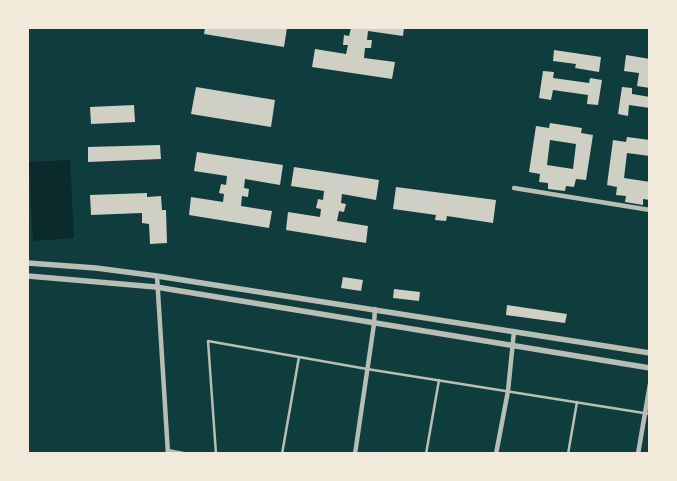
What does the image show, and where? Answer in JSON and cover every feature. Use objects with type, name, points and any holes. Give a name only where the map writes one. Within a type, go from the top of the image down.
[{"type":"street","points":[[514,188],[650,210]]},
{"type":"street","points":[[28,264],[96,268],[156,276],[375,308],[650,353]]},
{"type":"street","points":[[28,276],[156,287],[512,347],[650,368]]},
{"type":"street","points":[[156,276],[168,452],[183,454]]},
{"type":"street","points":[[354,454],[368,369],[375,308]]},
{"type":"street","points":[[496,454],[508,391],[514,331]]},
{"type":"street","points":[[638,454],[647,413],[650,384]]},
{"type":"lane","points":[[216,454],[208,341],[368,369],[647,413]]},
{"type":"lane","points":[[282,454],[299,357]]},
{"type":"lane","points":[[426,454],[439,380]]},
{"type":"lane","points":[[568,454],[576,402]]},
{"type":"water","points":[[70,160],[74,238],[33,241],[29,162]]},
{"type":"building","points":[[205,28],[287,28],[284,47],[204,34]]},
{"type":"building","points":[[351,28],[404,28],[403,36],[368,31],[367,40],[372,40],[371,48],[365,48],[364,58],[395,62],[392,79],[312,67],[315,49],[346,54],[348,45],[343,45],[344,35],[349,36]]},
{"type":"building","points":[[554,50],[601,57],[599,72],[575,68],[576,64],[553,61]]},
{"type":"building","points":[[626,55],[650,59],[650,88],[637,86],[639,73],[624,71]]},
{"type":"building","points":[[543,71],[554,72],[553,78],[589,83],[590,78],[602,80],[598,105],[587,104],[588,95],[553,90],[551,100],[539,98]]},
{"type":"building","points":[[196,87],[275,100],[271,127],[191,114]]},
{"type":"building","points":[[622,87],[632,88],[632,94],[650,97],[650,108],[629,105],[628,116],[618,114]]},
{"type":"building","points":[[134,105],[135,122],[91,124],[90,107]]},
{"type":"building","points":[[550,123],[582,128],[581,133],[593,135],[586,180],[576,179],[574,187],[566,186],[565,191],[548,189],[548,183],[539,182],[540,174],[529,172],[536,126],[549,128]],"holes":[[[550,140],[576,144],[573,169],[547,165]]]},
{"type":"building","points":[[627,137],[650,140],[650,156],[627,153],[624,178],[650,182],[650,200],[643,199],[643,205],[625,202],[626,196],[616,195],[617,187],[607,185],[613,140],[626,142]]},
{"type":"building","points":[[160,145],[161,159],[88,162],[88,147]]},
{"type":"building","points":[[197,152],[283,165],[280,185],[245,179],[244,188],[249,189],[248,197],[242,196],[241,206],[272,211],[269,228],[189,215],[191,197],[223,202],[224,194],[219,193],[221,184],[226,185],[227,176],[194,171]]},
{"type":"building","points":[[294,167],[379,180],[376,200],[342,194],[341,203],[346,204],[344,212],[339,211],[337,221],[368,226],[366,243],[286,230],[288,212],[320,217],[321,209],[316,208],[318,199],[323,200],[324,191],[291,186]]},
{"type":"building","points":[[396,187],[496,200],[493,223],[447,216],[446,221],[435,220],[436,215],[393,209]]},
{"type":"building","points":[[147,193],[147,197],[161,196],[162,210],[166,210],[167,243],[150,244],[149,224],[142,223],[142,213],[91,215],[90,195]]},
{"type":"building","points":[[343,277],[363,280],[361,291],[341,288]]},
{"type":"building","points":[[394,289],[420,292],[419,301],[393,298]]},
{"type":"building","points":[[507,305],[567,314],[565,323],[506,315]]}]
